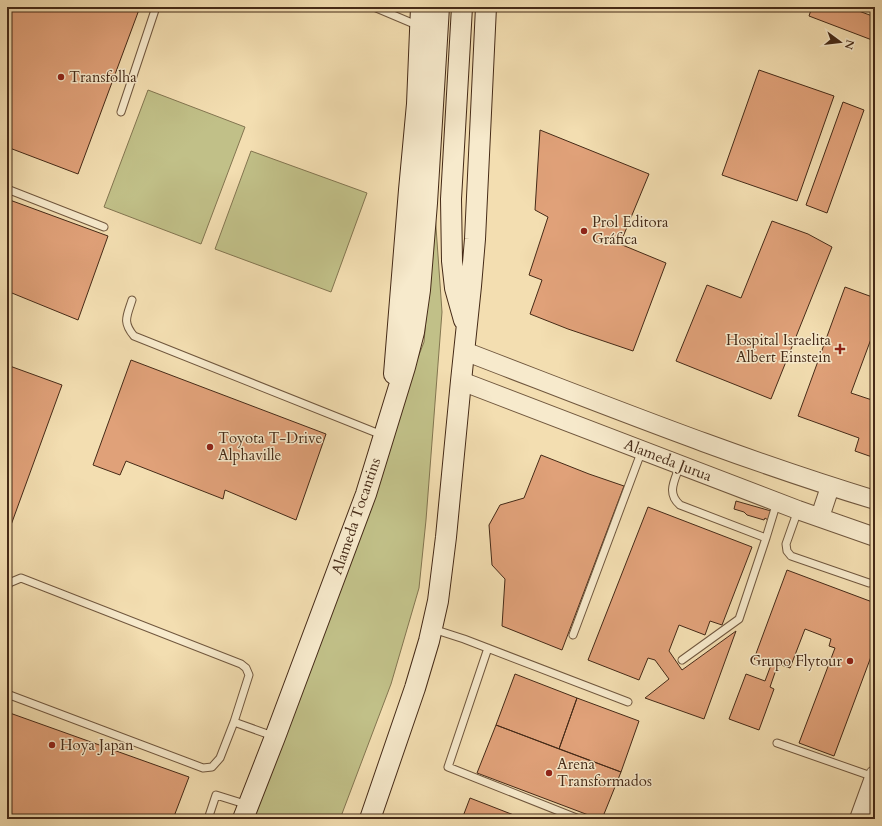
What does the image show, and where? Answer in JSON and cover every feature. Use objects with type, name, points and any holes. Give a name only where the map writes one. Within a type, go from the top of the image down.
[{"type":"main road","points":[[390,417],[417,104],[421,7]]},
{"type":"main road","name":"Alameda Tocantins","points":[[246,812],[366,494],[405,368],[414,332],[420,290],[427,203],[438,7]]},
{"type":"main road","points":[[462,7],[451,199],[452,261],[455,288],[466,328]]},
{"type":"main road","points":[[370,819],[415,688],[429,641],[438,601],[446,537],[466,328],[472,286],[486,7]]},
{"type":"street","name":"Alameda Jurua","points":[[464,351],[710,444],[830,486],[875,500]]},
{"type":"street","name":"Alameda Jurua","points":[[461,381],[798,510],[875,537]]},
{"type":"street","points":[[820,517],[830,486]]},
{"type":"street","points":[[858,819],[870,805],[875,776]]},
{"type":"lane","points":[[121,112],[156,7]]},
{"type":"lane","points":[[374,7],[421,27]]},
{"type":"lane","points":[[7,190],[104,227]]},
{"type":"lane","points":[[132,300],[126,321],[128,330],[134,336],[384,436]]},
{"type":"lane","points":[[573,635],[642,450]]},
{"type":"lane","points":[[680,464],[673,485],[672,494],[680,505],[766,538]]},
{"type":"lane","points":[[682,660],[739,619],[777,502]]},
{"type":"lane","points":[[798,510],[786,544],[787,551],[791,556],[869,583]]},
{"type":"lane","points":[[7,588],[9,583],[21,578],[241,664],[246,668],[249,676],[220,758],[212,767],[203,768],[7,694]]},
{"type":"lane","points":[[432,629],[464,639],[628,702]]},
{"type":"lane","points":[[488,648],[448,767],[580,819]]},
{"type":"lane","points":[[234,722],[275,737]]},
{"type":"lane","points":[[777,742],[875,776]]},
{"type":"lane","points":[[208,819],[216,794],[246,812]]},
{"type":"shaded area","points":[[148,90],[245,127],[201,244],[104,207]]},
{"type":"shaded area","points":[[251,151],[367,193],[331,292],[215,249]]},
{"type":"shaded area","points":[[435,213],[442,312],[426,520],[419,588],[391,684],[340,819],[251,819],[424,342]]},
{"type":"building","name":"Transfolha","points":[[7,7],[140,7],[78,174],[7,147]]},
{"type":"building","points":[[812,7],[848,7],[875,17],[875,32],[872,40],[809,16]]},
{"type":"building","points":[[759,70],[834,96],[797,201],[722,175]]},
{"type":"building","points":[[843,102],[864,110],[827,213],[806,205]]},
{"type":"building","name":"Prol Editora Gráfica","points":[[540,130],[649,174],[620,244],[666,263],[633,351],[568,329],[530,314],[542,280],[529,275],[548,217],[535,210]]},
{"type":"building","points":[[7,199],[108,236],[78,320],[7,291]]},
{"type":"building","points":[[772,221],[808,234],[832,247],[771,399],[676,361],[707,285],[741,298]]},
{"type":"building","points":[[845,287],[875,298],[875,341],[871,339],[851,393],[875,401],[875,458],[855,451],[859,438],[798,416]]},
{"type":"building","name":"Toyota T-Drive Alphaville","points":[[131,360],[326,434],[296,520],[225,490],[223,499],[126,461],[120,475],[93,465]]},
{"type":"building","points":[[7,365],[62,385],[7,536]]},
{"type":"building","points":[[541,455],[624,486],[562,650],[502,626],[505,579],[492,565],[489,525],[500,505],[524,498]]},
{"type":"building","points":[[736,501],[771,511],[768,520],[765,518],[764,520],[747,515],[744,512],[734,509]]},
{"type":"building","points":[[648,507],[752,547],[722,625],[710,621],[705,635],[679,625],[669,651],[682,670],[736,631],[704,719],[645,698],[669,679],[655,660],[648,658],[639,680],[588,660]]},
{"type":"building","name":"Grupo Flytour","points":[[787,570],[875,603],[875,646],[834,756],[799,743],[835,648],[829,646],[831,639],[805,629],[790,668],[778,664],[770,687],[774,689],[759,730],[729,719],[746,674],[765,681],[771,665],[754,659]]},
{"type":"building","points":[[515,674],[577,698],[559,749],[496,725]]},
{"type":"building","points":[[577,698],[639,721],[621,772],[559,749]]},
{"type":"building","name":"Hoya Japan","points":[[7,712],[189,777],[173,819],[12,819],[7,817]]},
{"type":"building","name":"Arena Transformados","points":[[496,725],[621,772],[602,819],[477,773]]},
{"type":"building","points":[[470,798],[524,819],[462,819]]},
{"type":"place","name":"Transfolha","points":[[61,77]]},
{"type":"place","name":"Prol Editora Gráfica","points":[[584,231]]},
{"type":"place","name":"Hospital Israelita Albert Einstein","points":[[840,349]]},
{"type":"place","name":"Toyota T-Drive Alphaville","points":[[210,447]]},
{"type":"place","name":"Grupo Flytour","points":[[850,661]]},
{"type":"place","name":"Hoya Japan","points":[[52,745]]},
{"type":"place","name":"Arena Transformados","points":[[549,773]]}]
